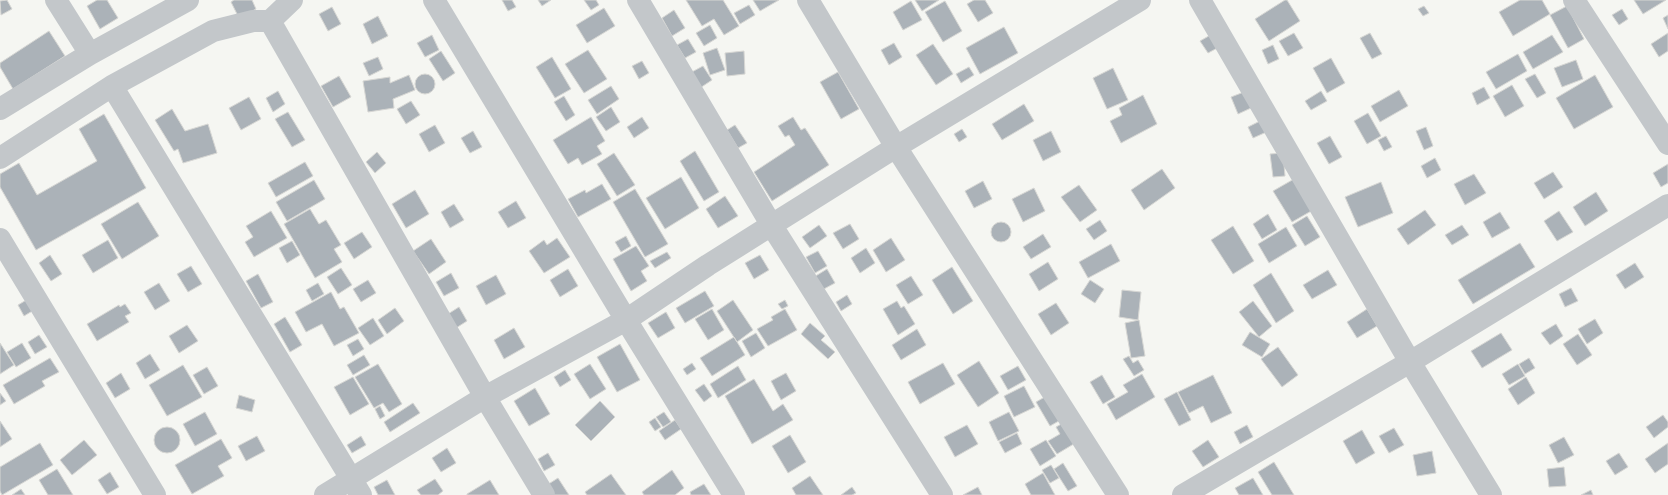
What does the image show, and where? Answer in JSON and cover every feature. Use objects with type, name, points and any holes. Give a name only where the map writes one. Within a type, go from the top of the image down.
[{"type":"street","points":[[56,0],[90,54]]},
{"type":"street","points":[[0,109],[90,54],[188,0]]},
{"type":"street","points":[[0,158],[112,86],[213,31],[253,20],[270,21],[292,0]]},
{"type":"street","points":[[434,0],[626,320],[734,495]]},
{"type":"street","points":[[638,0],[772,226],[942,495]]},
{"type":"street","points":[[808,0],[896,148],[1118,495]]},
{"type":"street","points":[[325,495],[356,487],[485,397],[626,320],[708,266],[896,148],[1140,0]]},
{"type":"street","points":[[1200,0],[1410,362],[1491,495]]},
{"type":"street","points":[[1574,0],[1668,144]]},
{"type":"street","points":[[270,21],[485,397],[544,495]]},
{"type":"street","points":[[112,86],[356,487]]},
{"type":"street","points":[[1183,495],[1410,362],[1668,205]]},
{"type":"street","points":[[0,238],[155,495]]},
{"type":"building","points":[[7,0],[12,9],[1,15],[0,1]]},
{"type":"building","points":[[97,0],[107,0],[118,18],[100,29],[87,6]]},
{"type":"building","points":[[234,0],[252,0],[256,9],[239,18],[231,2]]},
{"type":"building","points":[[502,0],[512,0],[516,7],[508,11]]},
{"type":"building","points":[[538,0],[551,0],[542,6]]},
{"type":"building","points":[[584,0],[596,0],[599,5],[591,10]]},
{"type":"building","points":[[686,0],[723,0],[739,26],[724,35],[714,19],[702,26]]},
{"type":"building","points":[[753,0],[779,0],[760,11]]},
{"type":"building","points":[[915,0],[939,0],[922,11]]},
{"type":"building","points":[[974,0],[985,0],[993,13],[978,22],[967,4]]},
{"type":"building","points":[[1287,0],[1300,21],[1269,41],[1255,19]]},
{"type":"building","points":[[1520,0],[1542,0],[1550,14],[1513,36],[1499,12]]},
{"type":"building","points":[[1634,0],[1666,0],[1643,14]]},
{"type":"building","points":[[911,1],[922,20],[903,30],[893,12]]},
{"type":"building","points":[[945,1],[962,31],[943,42],[925,12]]},
{"type":"building","points":[[749,5],[755,15],[740,24],[734,13]]},
{"type":"building","points":[[1424,6],[1429,13],[1423,16],[1418,9]]},
{"type":"building","points":[[1567,6],[1584,39],[1568,48],[1550,15]]},
{"type":"building","points":[[332,7],[341,24],[328,31],[319,14]]},
{"type":"building","points":[[604,8],[615,26],[587,43],[576,25]]},
{"type":"building","points":[[1622,9],[1628,19],[1619,25],[1612,15]]},
{"type":"building","points":[[674,10],[685,28],[672,36],[662,18]]},
{"type":"building","points":[[1668,15],[1668,29],[1663,18]]},
{"type":"building","points":[[378,16],[388,36],[372,44],[363,24]]},
{"type":"building","points":[[710,25],[717,38],[704,46],[696,33]]},
{"type":"building","points":[[1004,27],[1018,53],[980,74],[966,48]]},
{"type":"building","points":[[49,31],[65,56],[13,89],[0,67],[0,63]]},
{"type":"building","points":[[1214,33],[1221,46],[1208,53],[1200,41]]},
{"type":"building","points":[[1294,33],[1303,48],[1288,56],[1279,41]]},
{"type":"building","points":[[1370,33],[1382,54],[1372,59],[1360,38]]},
{"type":"building","points":[[1668,33],[1668,51],[1659,57],[1651,44]]},
{"type":"building","points":[[432,35],[439,50],[425,57],[417,43]]},
{"type":"building","points":[[1552,35],[1563,52],[1533,69],[1523,52]]},
{"type":"building","points":[[688,39],[696,52],[685,58],[677,45]]},
{"type":"building","points":[[894,43],[902,57],[889,65],[881,50]]},
{"type":"building","points":[[933,44],[953,74],[936,85],[916,55]]},
{"type":"building","points":[[1273,45],[1279,59],[1268,64],[1262,50]]},
{"type":"building","points":[[717,48],[725,70],[710,75],[703,53]]},
{"type":"building","points":[[588,50],[607,79],[584,93],[565,64]]},
{"type":"building","points":[[441,51],[455,73],[443,81],[429,59]]},
{"type":"building","points":[[744,51],[745,74],[727,76],[725,53]]},
{"type":"building","points":[[1518,54],[1527,71],[1496,89],[1486,72]]},
{"type":"building","points":[[378,57],[383,69],[369,76],[363,63]]},
{"type":"building","points":[[552,57],[571,89],[555,98],[536,67]]},
{"type":"building","points":[[1331,58],[1345,83],[1327,93],[1313,68]]},
{"type":"building","points":[[1576,60],[1583,79],[1562,87],[1554,68]]},
{"type":"building","points":[[642,61],[649,73],[639,79],[632,66]]},
{"type":"building","points":[[703,66],[712,80],[700,88],[690,73]]},
{"type":"building","points":[[969,67],[974,75],[961,83],[956,74]]},
{"type":"building","points":[[1113,68],[1128,100],[1107,109],[1093,78]]},
{"type":"building","points":[[838,72],[859,109],[841,119],[820,82]]},
{"type":"building","points":[[425,74],[432,77],[435,84],[432,91],[425,94],[418,91],[415,84],[418,77]]},
{"type":"building","points":[[1535,74],[1546,93],[1537,98],[1525,79]]},
{"type":"building","points":[[409,75],[415,90],[393,99],[394,108],[368,112],[363,81],[390,77],[390,83]]},
{"type":"building","points":[[1595,75],[1613,107],[1574,129],[1556,98]]},
{"type":"building","points":[[339,76],[351,97],[333,107],[321,86]]},
{"type":"building","points":[[1512,85],[1524,106],[1505,117],[1493,96]]},
{"type":"building","points":[[611,86],[619,99],[597,114],[588,100]]},
{"type":"building","points":[[1484,87],[1490,98],[1477,105],[1472,93]]},
{"type":"building","points":[[1399,90],[1408,106],[1380,122],[1371,106]]},
{"type":"building","points":[[278,91],[285,104],[273,112],[266,98]]},
{"type":"building","points":[[1321,91],[1327,101],[1311,110],[1305,101]]},
{"type":"building","points":[[1244,92],[1251,108],[1238,114],[1231,97]]},
{"type":"building","points":[[1143,95],[1157,124],[1121,143],[1110,121],[1122,115],[1119,108]]},
{"type":"building","points":[[564,96],[575,115],[566,121],[554,102]]},
{"type":"building","points":[[249,97],[261,119],[241,130],[229,108]]},
{"type":"building","points":[[411,101],[420,115],[406,124],[397,109]]},
{"type":"building","points":[[1024,104],[1034,121],[1002,140],[992,124]]},
{"type":"building","points":[[611,107],[620,122],[606,131],[596,117]]},
{"type":"building","points":[[172,109],[185,131],[208,124],[217,153],[183,163],[178,149],[174,151],[155,120]]},
{"type":"building","points":[[288,112],[305,140],[292,147],[275,119]]},
{"type":"building","points":[[1368,113],[1381,136],[1367,144],[1354,121]]},
{"type":"building","points":[[104,114],[146,188],[36,250],[0,187],[0,174],[19,163],[37,195],[97,161],[79,129]]},
{"type":"building","points":[[591,117],[605,141],[597,146],[602,154],[582,165],[578,158],[568,164],[553,140]]},
{"type":"building","points":[[642,117],[649,128],[634,138],[627,127]]},
{"type":"building","points":[[793,117],[801,130],[805,128],[829,165],[772,201],[754,172],[795,145],[789,135],[785,137],[778,126]]},
{"type":"building","points":[[1266,118],[1271,130],[1253,138],[1248,127]]},
{"type":"building","points":[[435,125],[445,143],[429,152],[419,134]]},
{"type":"building","points":[[735,125],[747,143],[738,148],[727,130]]},
{"type":"building","points":[[1426,127],[1433,146],[1424,150],[1416,131]]},
{"type":"building","points":[[962,129],[967,137],[959,142],[954,134]]},
{"type":"building","points":[[473,131],[482,147],[470,153],[461,138]]},
{"type":"building","points":[[1051,131],[1061,152],[1043,161],[1033,140]]},
{"type":"building","points":[[1330,136],[1342,157],[1329,164],[1317,143]]},
{"type":"building","points":[[1386,136],[1392,147],[1384,151],[1378,140]]},
{"type":"building","points":[[695,151],[719,192],[704,201],[680,161]]},
{"type":"building","points":[[377,152],[386,163],[375,173],[366,162]]},
{"type":"building","points":[[614,153],[635,185],[617,196],[597,164]]},
{"type":"building","points":[[1283,153],[1285,176],[1273,177],[1270,154]]},
{"type":"building","points":[[1435,158],[1441,170],[1427,178],[1421,166]]},
{"type":"building","points":[[305,162],[313,176],[276,197],[268,183]]},
{"type":"building","points":[[1668,164],[1668,183],[1661,187],[1653,173]]},
{"type":"building","points":[[1162,169],[1175,188],[1144,210],[1131,190]]},
{"type":"building","points":[[1553,172],[1563,187],[1544,199],[1534,183]]},
{"type":"building","points":[[1474,174],[1486,193],[1465,205],[1454,184]]},
{"type":"building","points":[[681,177],[699,208],[665,229],[646,198]]},
{"type":"building","points":[[1294,179],[1313,210],[1292,222],[1273,191]]},
{"type":"building","points":[[314,180],[325,199],[287,221],[276,202]]},
{"type":"building","points":[[983,181],[992,199],[974,208],[965,191]]},
{"type":"building","points":[[1381,182],[1393,213],[1358,227],[1345,197]]},
{"type":"building","points":[[602,184],[611,199],[578,217],[568,199],[585,190],[586,193]]},
{"type":"building","points":[[1079,185],[1097,210],[1080,222],[1061,197]]},
{"type":"building","points":[[1034,188],[1045,211],[1023,222],[1012,199]]},
{"type":"building","points":[[635,189],[668,244],[645,257],[613,202]]},
{"type":"building","points":[[415,190],[429,214],[406,228],[392,204]]},
{"type":"building","points":[[1596,192],[1608,211],[1585,226],[1573,207]]},
{"type":"building","points":[[725,196],[738,216],[718,228],[706,209]]},
{"type":"building","points":[[516,201],[526,218],[508,228],[498,212]]},
{"type":"building","points":[[138,202],[159,236],[122,259],[101,224]]},
{"type":"building","points":[[454,204],[464,220],[450,228],[441,212]]},
{"type":"building","points":[[310,209],[319,224],[326,220],[341,245],[334,249],[342,262],[315,278],[284,224]]},
{"type":"building","points":[[1425,210],[1436,225],[1408,245],[1397,229]]},
{"type":"building","points":[[271,211],[287,238],[254,257],[245,242],[253,237],[246,226]]},
{"type":"building","points":[[1559,211],[1573,232],[1557,241],[1544,221]]},
{"type":"building","points":[[1500,212],[1510,228],[1492,238],[1483,222]]},
{"type":"building","points":[[1268,214],[1277,230],[1262,239],[1253,224]]},
{"type":"building","points":[[1307,216],[1320,237],[1305,246],[1292,225]]},
{"type":"building","points":[[1100,220],[1107,231],[1094,240],[1086,229]]},
{"type":"building","points":[[1001,222],[1008,225],[1011,232],[1008,239],[1001,242],[994,239],[991,232],[994,225]]},
{"type":"building","points":[[850,224],[859,239],[843,249],[833,233]]},
{"type":"building","points":[[819,225],[827,236],[810,248],[802,237]]},
{"type":"building","points":[[1462,225],[1469,235],[1452,245],[1445,235]]},
{"type":"building","points":[[1233,226],[1254,261],[1233,274],[1211,240]]},
{"type":"building","points":[[1286,227],[1297,246],[1269,263],[1258,244]]},
{"type":"building","points":[[362,232],[372,247],[354,259],[344,243]]},
{"type":"building","points":[[1043,234],[1051,247],[1031,259],[1023,247]]},
{"type":"building","points":[[626,236],[631,246],[621,252],[615,242]]},
{"type":"building","points":[[557,238],[570,257],[544,273],[529,251],[544,240],[547,245]]},
{"type":"building","points":[[891,238],[905,260],[886,272],[873,250]]},
{"type":"building","points":[[431,239],[446,262],[429,274],[413,251]]},
{"type":"building","points":[[108,240],[118,258],[93,273],[82,255]]},
{"type":"building","points":[[292,241],[300,255],[287,263],[279,248]]},
{"type":"building","points":[[1520,243],[1535,267],[1473,304],[1458,280]]},
{"type":"building","points":[[1111,244],[1120,261],[1088,278],[1079,262]]},
{"type":"building","points":[[636,246],[649,266],[641,271],[647,281],[631,291],[613,259]]},
{"type":"building","points":[[866,248],[875,263],[860,273],[851,258]]},
{"type":"building","points":[[818,251],[827,266],[815,273],[806,257]]},
{"type":"building","points":[[667,252],[671,258],[655,268],[650,261]]},
{"type":"building","points":[[50,255],[62,274],[51,281],[39,263]]},
{"type":"building","points":[[760,255],[769,270],[754,279],[745,263]]},
{"type":"building","points":[[1048,262],[1058,279],[1039,291],[1029,274]]},
{"type":"building","points":[[1635,263],[1644,277],[1625,289],[1616,275]]},
{"type":"building","points":[[191,266],[202,284],[188,292],[177,274]]},
{"type":"building","points":[[952,267],[973,301],[953,314],[932,280]]},
{"type":"building","points":[[341,268],[352,285],[338,294],[327,277]]},
{"type":"building","points":[[568,269],[578,286],[560,297],[550,280]]},
{"type":"building","points":[[827,269],[835,283],[822,290],[814,277]]},
{"type":"building","points":[[1328,270],[1337,285],[1312,299],[1303,285]]},
{"type":"building","points":[[451,273],[459,288],[444,296],[436,282]]},
{"type":"building","points":[[1271,273],[1294,311],[1276,323],[1253,285]]},
{"type":"building","points":[[258,274],[273,302],[261,308],[246,281]]},
{"type":"building","points":[[496,275],[506,294],[486,305],[476,286]]},
{"type":"building","points":[[911,276],[923,295],[908,304],[896,285]]},
{"type":"building","points":[[368,280],[376,293],[361,302],[353,289]]},
{"type":"building","points":[[1090,280],[1104,289],[1095,303],[1081,294]]},
{"type":"building","points":[[159,283],[170,301],[155,310],[144,292]]},
{"type":"building","points":[[318,283],[324,294],[312,301],[306,290]]},
{"type":"building","points":[[1571,288],[1578,301],[1565,307],[1559,294]]},
{"type":"building","points":[[1122,290],[1141,292],[1138,320],[1119,317]]},
{"type":"building","points":[[705,291],[714,306],[685,323],[676,308]]},
{"type":"building","points":[[331,292],[340,309],[344,307],[359,333],[334,346],[322,324],[306,332],[295,312]]},
{"type":"building","points":[[847,295],[852,304],[841,311],[836,302]]},
{"type":"building","points":[[28,299],[34,310],[24,316],[18,305]]},
{"type":"building","points":[[733,300],[753,330],[737,342],[717,311]]},
{"type":"building","points":[[785,300],[788,306],[782,309],[778,304]]},
{"type":"building","points":[[897,301],[901,308],[904,306],[915,324],[898,335],[883,309]]},
{"type":"building","points":[[1253,301],[1272,326],[1259,337],[1239,312]]},
{"type":"building","points":[[1056,303],[1069,323],[1051,335],[1038,314]]},
{"type":"building","points":[[125,304],[131,313],[125,316],[129,322],[97,341],[87,324],[119,305],[120,307]]},
{"type":"building","points":[[459,307],[467,321],[456,328],[448,314]]},
{"type":"building","points":[[395,308],[404,321],[387,334],[378,320]]},
{"type":"building","points":[[712,309],[724,330],[708,340],[695,319]]},
{"type":"building","points":[[785,309],[797,330],[768,346],[757,329],[773,320],[771,317]]},
{"type":"building","points":[[1367,309],[1377,326],[1357,338],[1347,322]]},
{"type":"building","points":[[666,312],[675,328],[658,338],[648,323]]},
{"type":"building","points":[[285,317],[302,345],[290,352],[274,324]]},
{"type":"building","points":[[373,318],[384,336],[370,345],[358,328]]},
{"type":"building","points":[[1595,319],[1603,333],[1587,344],[1578,329]]},
{"type":"building","points":[[1139,320],[1145,356],[1131,358],[1125,323]]},
{"type":"building","points":[[810,323],[825,336],[821,340],[835,352],[828,359],[801,334]]},
{"type":"building","points":[[1556,324],[1563,336],[1550,345],[1541,333]]},
{"type":"building","points":[[187,325],[198,341],[179,353],[169,336]]},
{"type":"building","points":[[514,328],[525,347],[504,359],[494,340]]},
{"type":"building","points":[[917,329],[926,345],[901,360],[892,345]]},
{"type":"building","points":[[1250,332],[1270,344],[1262,357],[1242,345]]},
{"type":"building","points":[[756,333],[765,348],[751,357],[742,341]]},
{"type":"building","points":[[1501,333],[1512,350],[1482,368],[1471,351]]},
{"type":"building","points":[[1578,334],[1592,355],[1577,365],[1563,344]]},
{"type":"building","points":[[39,335],[47,347],[35,354],[28,342]]},
{"type":"building","points":[[734,337],[745,355],[712,376],[700,358]]},
{"type":"building","points":[[358,339],[364,349],[353,356],[347,345]]},
{"type":"building","points":[[0,343],[14,365],[0,374]]},
{"type":"building","points":[[22,343],[31,358],[16,367],[7,352]]},
{"type":"building","points":[[620,344],[640,380],[617,392],[597,357]]},
{"type":"building","points":[[1278,347],[1298,375],[1282,387],[1261,359]]},
{"type":"building","points":[[150,354],[160,370],[145,379],[136,363]]},
{"type":"building","points":[[364,355],[370,365],[353,375],[347,365]]},
{"type":"building","points":[[1129,356],[1133,363],[1138,360],[1144,370],[1134,376],[1123,359]]},
{"type":"building","points":[[50,358],[59,372],[42,381],[45,386],[14,404],[3,385]]},
{"type":"building","points":[[1529,358],[1535,368],[1525,374],[1519,364]]},
{"type":"building","points":[[979,361],[999,393],[978,407],[957,375]]},
{"type":"building","points":[[692,363],[696,369],[687,375],[683,369]]},
{"type":"building","points":[[943,363],[955,384],[920,404],[908,382]]},
{"type":"building","points":[[378,364],[402,404],[389,412],[383,403],[374,408],[355,377]]},
{"type":"building","points":[[590,364],[606,389],[590,399],[574,374]]},
{"type":"building","points":[[1518,364],[1525,376],[1509,385],[1502,374]]},
{"type":"building","points":[[183,365],[202,397],[167,416],[149,385]]},
{"type":"building","points":[[738,366],[746,380],[718,398],[710,384]]},
{"type":"building","points":[[1018,366],[1026,380],[1008,390],[1000,376]]},
{"type":"building","points":[[207,367],[218,386],[204,394],[193,375]]},
{"type":"building","points":[[565,370],[571,380],[560,387],[554,377]]},
{"type":"building","points":[[121,373],[130,389],[115,398],[106,383]]},
{"type":"building","points":[[786,373],[796,391],[781,400],[771,381]]},
{"type":"building","points":[[1142,374],[1155,397],[1116,420],[1107,404],[1128,392],[1123,385]]},
{"type":"building","points":[[1102,375],[1115,397],[1103,404],[1090,382]]},
{"type":"building","points":[[1213,375],[1232,413],[1211,423],[1203,406],[1189,413],[1178,392]]},
{"type":"building","points":[[353,377],[369,404],[350,415],[334,387]]},
{"type":"building","points":[[1526,377],[1535,393],[1518,405],[1508,389]]},
{"type":"building","points":[[754,379],[773,411],[783,404],[793,420],[752,444],[725,396]]},
{"type":"building","points":[[704,384],[712,396],[704,402],[695,390]]},
{"type":"building","points":[[1024,386],[1035,407],[1014,417],[1004,396]]},
{"type":"building","points":[[535,388],[550,414],[529,426],[514,401]]},
{"type":"building","points":[[1177,392],[1191,420],[1179,426],[1164,399]]},
{"type":"building","points":[[0,393],[6,401],[0,405]]},
{"type":"building","points":[[1050,394],[1064,418],[1050,426],[1036,402]]},
{"type":"building","points":[[239,395],[255,400],[252,412],[236,408]]},
{"type":"building","points":[[600,401],[615,417],[591,441],[575,425]]},
{"type":"building","points":[[413,403],[420,413],[390,432],[384,422]]},
{"type":"building","points":[[380,406],[385,416],[380,419],[375,409]]},
{"type":"building","points":[[205,412],[217,434],[195,446],[183,424]]},
{"type":"building","points":[[664,412],[671,422],[663,427],[656,417]]},
{"type":"building","points":[[1009,412],[1019,431],[998,441],[989,422]]},
{"type":"building","points":[[1663,415],[1668,422],[1668,427],[1654,438],[1646,427]]},
{"type":"building","points":[[655,418],[661,427],[655,431],[649,422]]},
{"type":"building","points":[[675,420],[681,429],[665,440],[659,431]]},
{"type":"building","points":[[0,421],[12,439],[0,447]]},
{"type":"building","points":[[1065,422],[1077,442],[1057,454],[1048,441],[1060,434],[1056,427]]},
{"type":"building","points":[[967,425],[978,444],[955,457],[944,437]]},
{"type":"building","points":[[1247,425],[1253,437],[1240,444],[1234,432]]},
{"type":"building","points":[[167,427],[177,430],[180,440],[177,450],[167,453],[157,450],[154,440],[157,430]]},
{"type":"building","points":[[1394,428],[1404,445],[1389,453],[1379,436]]},
{"type":"building","points":[[1362,430],[1375,453],[1356,464],[1343,441]]},
{"type":"building","points":[[1017,433],[1022,444],[1005,453],[999,442]]},
{"type":"building","points":[[790,435],[806,462],[788,473],[772,446]]},
{"type":"building","points":[[257,436],[265,451],[246,461],[238,446]]},
{"type":"building","points":[[361,436],[366,445],[352,453],[347,445]]},
{"type":"building","points":[[1564,437],[1574,455],[1558,463],[1549,445]]},
{"type":"building","points":[[221,439],[232,458],[218,466],[224,476],[192,494],[175,465]]},
{"type":"building","points":[[84,440],[97,455],[72,475],[60,460]]},
{"type":"building","points":[[1046,440],[1056,456],[1040,466],[1030,449]]},
{"type":"building","points":[[1208,440],[1219,457],[1203,467],[1192,451]]},
{"type":"building","points":[[40,443],[53,465],[2,495],[0,491],[0,467]]},
{"type":"building","points":[[1668,443],[1668,464],[1655,473],[1645,459]]},
{"type":"building","points":[[447,448],[456,463],[441,472],[432,458]]},
{"type":"building","points":[[1432,451],[1436,473],[1417,476],[1413,455]]},
{"type":"building","points":[[548,453],[555,465],[544,471],[538,459]]},
{"type":"building","points":[[1619,453],[1628,467],[1615,475],[1606,461]]},
{"type":"building","points":[[1274,462],[1294,495],[1272,495],[1258,472]]},
{"type":"building","points":[[1063,463],[1077,486],[1068,491],[1054,469]]},
{"type":"building","points":[[1051,465],[1059,478],[1050,483],[1042,470]]},
{"type":"building","points":[[1564,467],[1566,486],[1549,487],[1547,469]]},
{"type":"building","points":[[57,469],[73,495],[48,495],[39,480]]},
{"type":"building","points":[[672,470],[684,488],[675,495],[644,495],[642,492]]},
{"type":"building","points":[[110,472],[119,487],[107,494],[98,480]]},
{"type":"building","points":[[1043,473],[1055,495],[1031,495],[1025,484]]},
{"type":"building","points":[[611,474],[626,495],[587,495],[585,492]]},
{"type":"building","points":[[810,476],[823,495],[796,495],[792,488]]},
{"type":"building","points":[[558,478],[569,495],[553,495],[547,485]]},
{"type":"building","points":[[1253,478],[1263,495],[1239,495],[1235,488]]},
{"type":"building","points":[[435,479],[443,491],[438,495],[421,495],[417,490]]},
{"type":"building","points":[[387,480],[395,495],[378,495],[374,487]]},
{"type":"building","points":[[490,480],[499,495],[467,495],[467,494]]},
{"type":"building","points":[[704,484],[711,495],[691,495],[690,492]]},
{"type":"building","points":[[852,487],[856,493],[852,495],[841,495]]},
{"type":"building","points":[[978,487],[982,495],[963,495]]},
{"type":"building","points":[[21,489],[25,495],[12,495]]},
{"type":"building","points":[[1591,490],[1593,495],[1581,495]]}]
